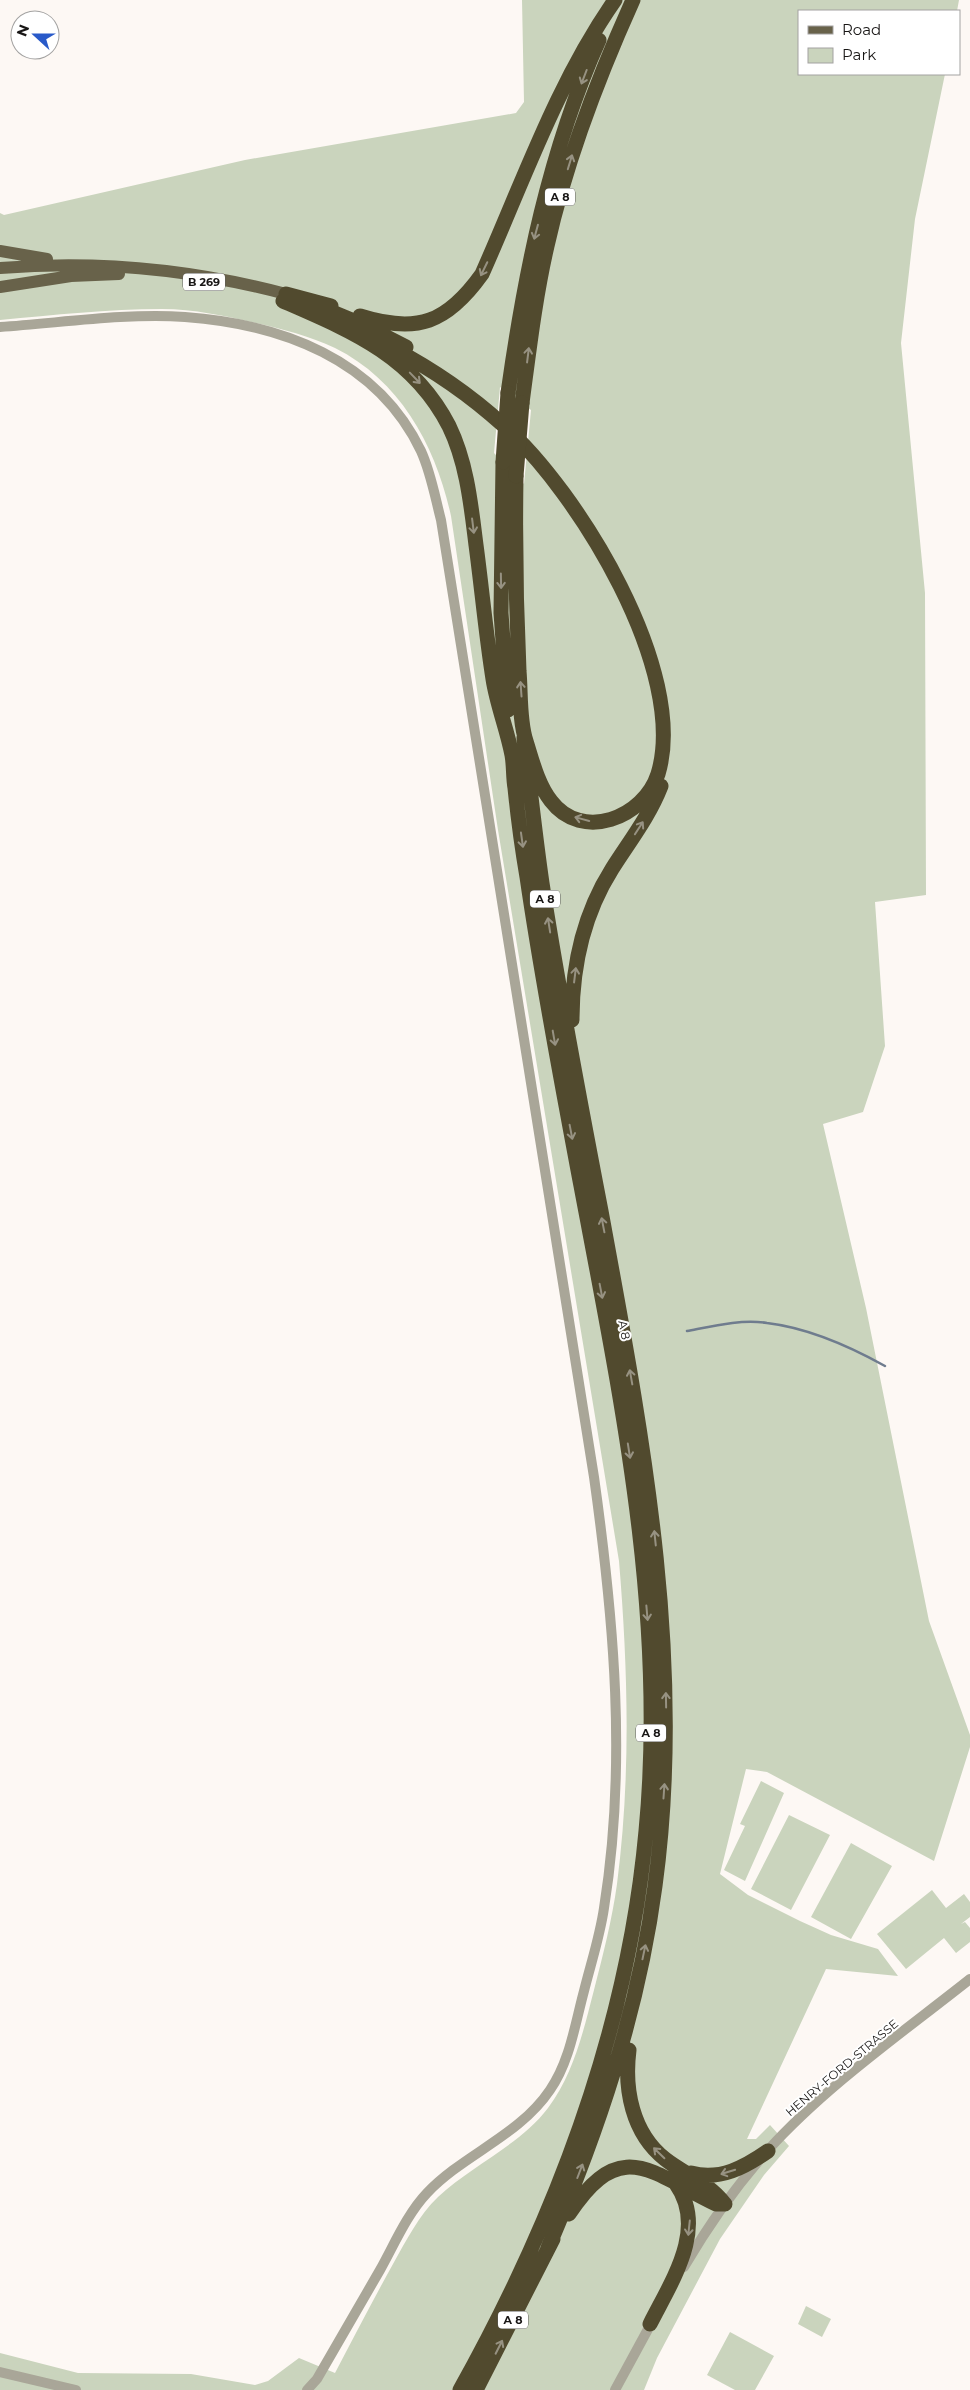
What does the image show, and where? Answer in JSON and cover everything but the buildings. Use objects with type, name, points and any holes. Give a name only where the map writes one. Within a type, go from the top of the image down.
[{"type":"highway","points":[[284,298],[384,323],[400,325],[434,319],[455,307],[469,294],[482,274],[570,75],[591,37],[616,0]]},
{"type":"highway","name":"A 8","points":[[460,2390],[526,2260],[561,2181],[603,2060],[632,1940],[646,1830],[652,1728],[648,1623],[636,1499],[615,1364],[545,992],[515,792],[502,613],[503,462],[508,393],[524,288],[549,181],[578,92],[616,0]]},
{"type":"highway","name":"A 8","points":[[476,2390],[548,2248],[596,2130],[635,2000],[655,1886],[665,1766],[665,1674],[658,1568],[640,1429],[616,1290],[572,1059],[542,879],[524,738],[516,614],[516,476],[522,403],[538,291],[563,185],[592,97],[633,0]]},
{"type":"highway","points":[[284,298],[358,330],[412,358],[465,393],[504,425],[530,452],[578,512],[599,546],[632,615],[654,677],[663,724],[658,773],[651,790],[642,802],[630,812],[618,818],[602,822],[589,821],[561,811],[551,801],[543,788],[524,738]]},
{"type":"highway","points":[[284,298],[384,351],[404,366],[421,384],[438,407],[452,432],[461,454],[467,480],[494,685],[512,756]]},
{"type":"highway","points":[[284,298],[342,315],[415,353],[469,388],[508,420],[535,447],[583,508],[621,574],[654,651],[669,708],[671,727],[666,768],[655,801],[607,878],[594,902],[585,927],[574,975],[572,1059]]},
{"type":"highway","points":[[635,2000],[626,2068],[632,2108],[640,2130],[680,2177],[716,2204],[725,2204]]},
{"type":"highway","points":[[548,2248],[586,2190],[601,2177],[614,2170],[628,2167],[643,2167],[680,2177],[714,2176],[741,2168],[768,2150]]},
{"type":"highway","points":[[650,2324],[680,2263],[689,2233],[687,2204],[680,2177]]},
{"type":"main road","points":[[0,251],[126,270]]},
{"type":"main road","points":[[0,268],[46,265],[126,270]]},
{"type":"main road","name":"B 269","points":[[0,275],[126,270],[284,298]]},
{"type":"main road","points":[[0,286],[126,270]]},
{"type":"street","points":[[0,327],[177,317],[215,320],[277,334],[321,350],[363,377],[394,409],[421,451],[432,485],[440,520],[594,1477],[607,1572],[615,1661],[616,1765],[610,1871],[601,1924],[566,2058],[551,2089],[530,2115],[426,2193],[407,2221],[317,2379],[307,2390]]},
{"type":"street","name":"HENRY-FORD-STRASSE","points":[[615,2390],[650,2324],[688,2260],[725,2204],[768,2150],[829,2092],[970,1979]]},
{"type":"street","points":[[0,2372],[76,2390]]},
{"type":"street","points":[[316,2390],[317,2379]]},
{"type":"green space","points":[[522,0],[959,0],[957,10],[798,10],[798,75],[945,75],[915,219],[901,343],[925,593],[926,895],[875,902],[885,1046],[863,1112],[823,1124],[866,1308],[929,1621],[970,1735],[970,1747],[934,1861],[767,1772],[746,1769],[720,1874],[748,1895],[800,1921],[831,1935],[878,1949],[898,1976],[826,1969],[747,2139],[756,2139],[770,2125],[789,2146],[764,2175],[720,2239],[657,2358],[644,2390],[0,2390],[0,2353],[78,2373],[191,2374],[255,2385],[268,2381],[299,2358],[335,2373],[393,2264],[413,2229],[431,2204],[451,2186],[524,2133],[537,2121],[557,2095],[577,2052],[607,1937],[617,1884],[626,1763],[626,1682],[619,1561],[498,830],[451,516],[436,465],[412,418],[397,397],[379,378],[335,348],[306,336],[233,318],[174,309],[101,311],[0,320],[0,213],[4,215],[245,160],[516,113],[524,102]],"holes":[[[500,387],[531,410],[524,484],[494,453]]]},
{"type":"green space","points":[[761,1781],[784,1793],[745,1881],[724,1870],[745,1826],[740,1824]]},
{"type":"green space","points":[[789,1815],[830,1835],[791,1910],[751,1889]]},
{"type":"green space","points":[[851,1843],[892,1866],[851,1939],[811,1917]]},
{"type":"green space","points":[[932,1890],[946,1908],[964,1894],[970,1902],[970,1917],[961,1924],[965,1922],[970,1928],[970,1942],[956,1953],[944,1938],[906,1969],[877,1934]]},
{"type":"green space","points":[[806,2306],[831,2319],[822,2337],[798,2324]]},
{"type":"green space","points":[[730,2332],[774,2356],[755,2390],[735,2390],[707,2375]]},
{"type":"waterway","points":[[687,1331],[747,1322],[783,1325],[828,1339],[885,1366]]}]
